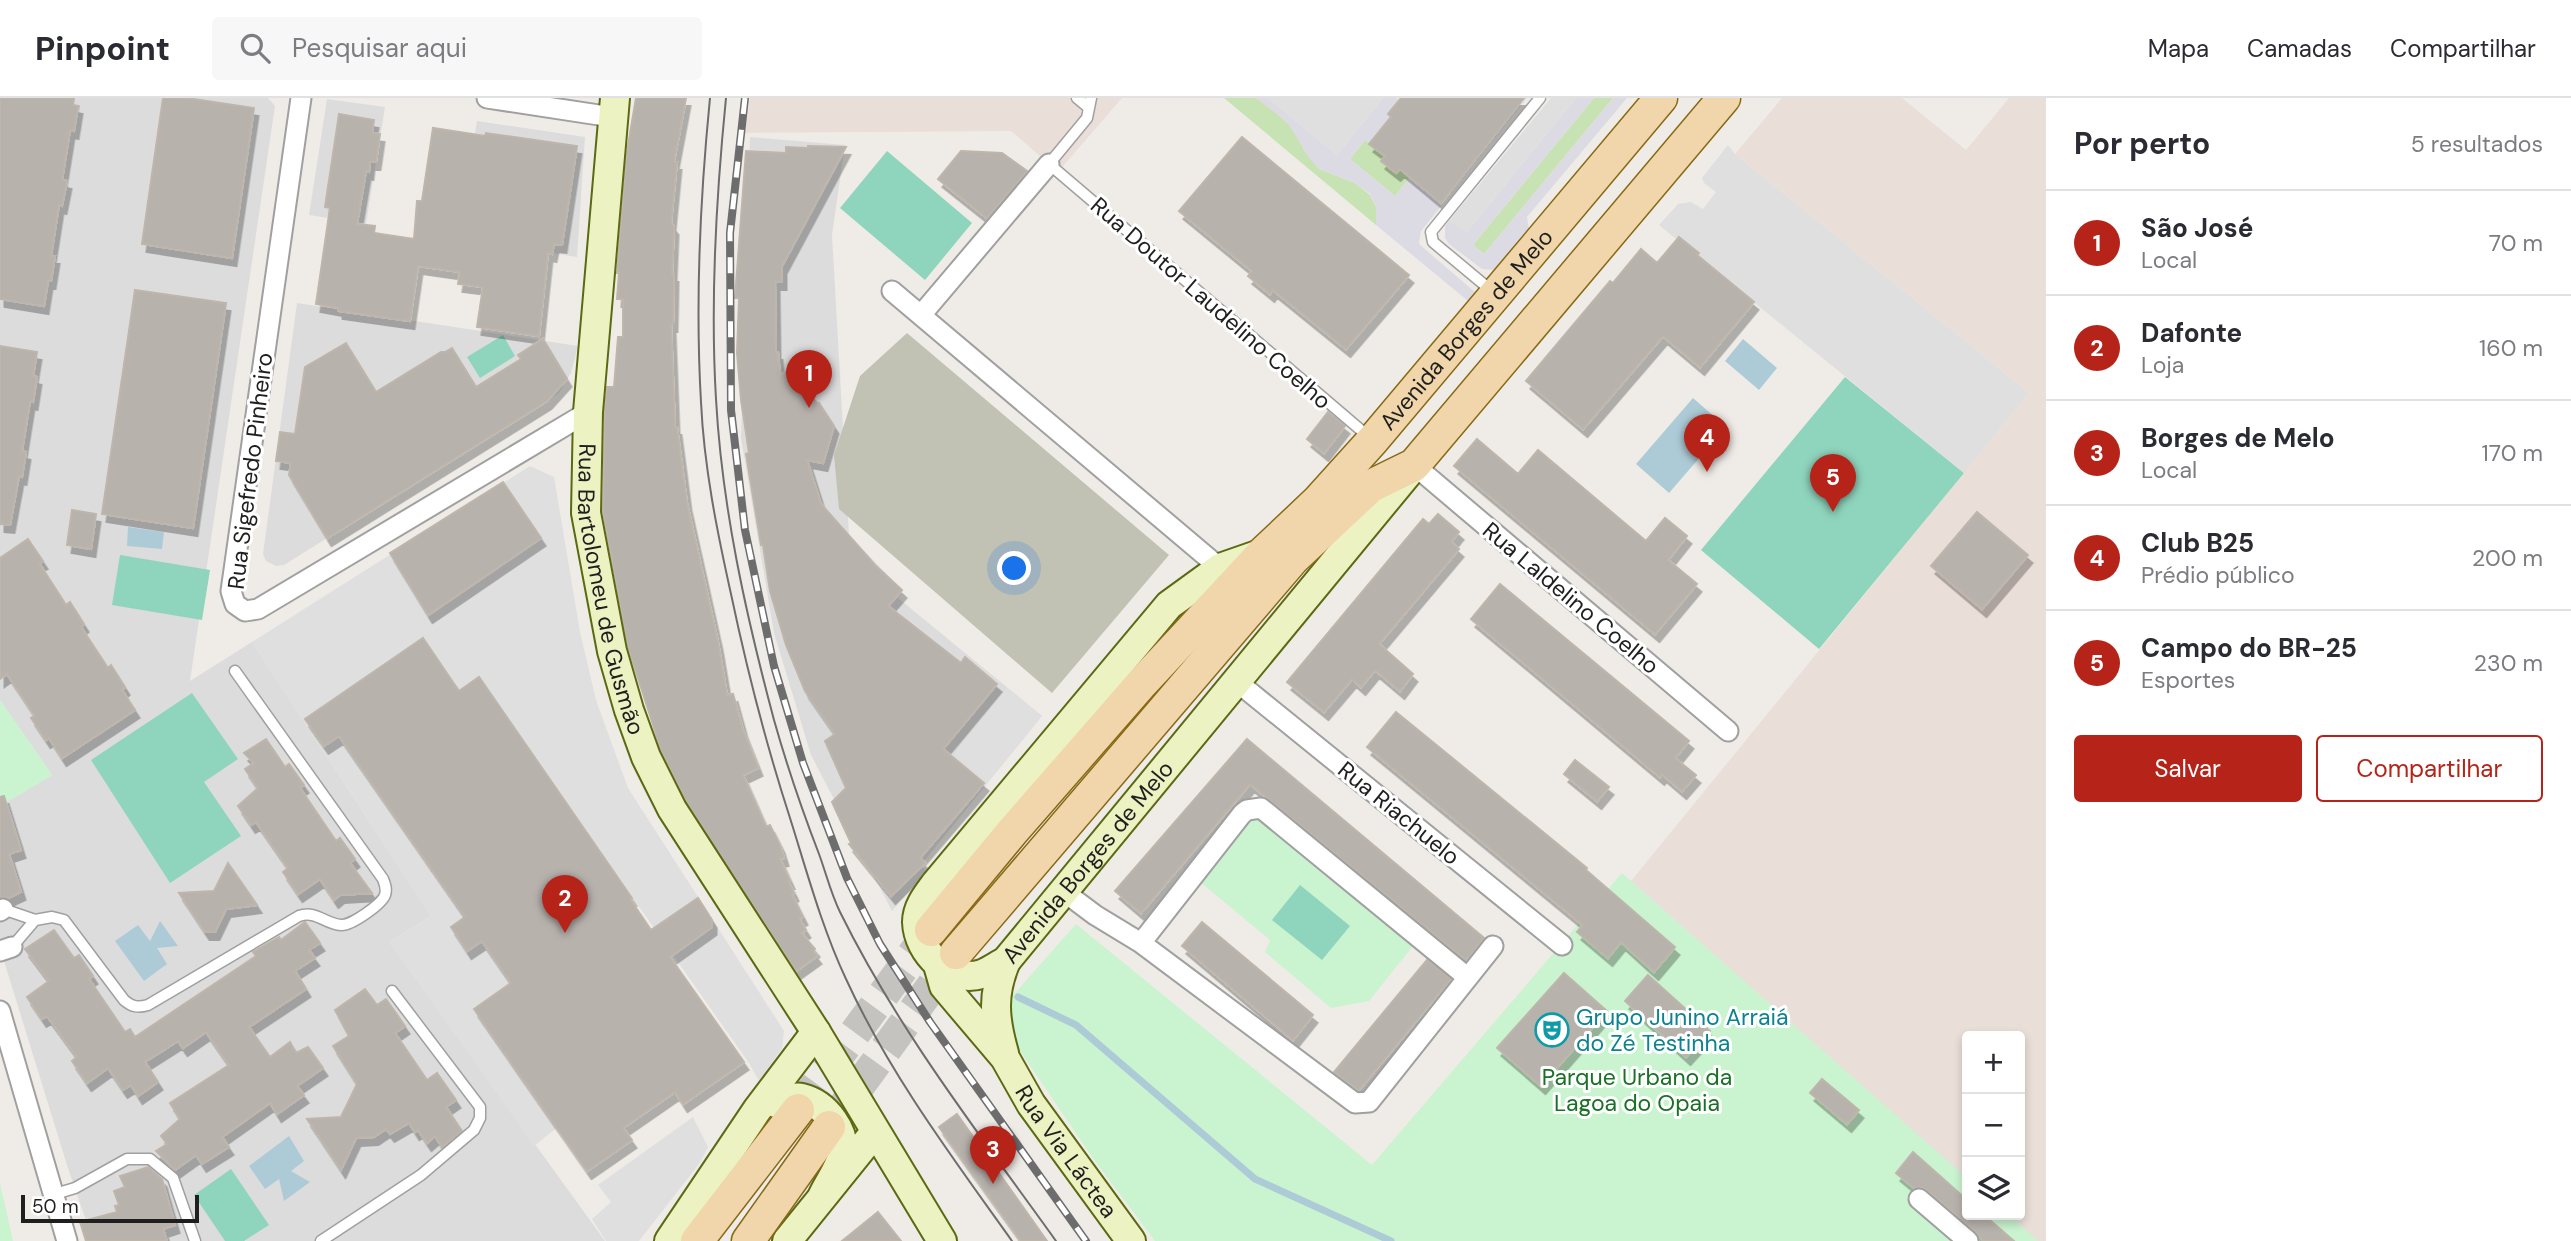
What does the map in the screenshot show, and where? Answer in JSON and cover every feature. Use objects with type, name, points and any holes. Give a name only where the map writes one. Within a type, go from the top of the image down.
[{"type":"main road","name":"Avenida Borges de Melo","points":[[931,930],[1142,683],[1263,553],[1318,501],[1373,440],[1661,98]]},
{"type":"main road","points":[[1664,169],[1652,161],[1647,145],[1650,131],[1670,98]]},
{"type":"main road","name":"Avenida Borges de Melo","points":[[946,973],[1293,559],[1371,486],[1414,465],[1724,98]]},
{"type":"main road","points":[[1583,265],[1618,200],[1621,187],[1616,170],[1601,170]]},
{"type":"main road","points":[[697,1241],[798,1110]]},
{"type":"main road","points":[[748,1241],[829,1127]]},
{"type":"street","name":"Rua Sigefredo Pinheiro","points":[[301,98],[231,591],[234,604],[245,611],[258,609],[588,412]]},
{"type":"street","points":[[487,98],[614,107]]},
{"type":"street","name":"Rua Bartolomeu de Gusmão","points":[[614,107],[588,412],[586,513],[612,650],[629,710],[646,757],[672,809],[816,1032],[942,1241]]},
{"type":"street","points":[[921,315],[1049,164]]},
{"type":"street","points":[[892,291],[1220,568]]},
{"type":"street","name":"Avenida Borges de Melo","points":[[1263,553],[1220,568],[1169,605],[936,883],[922,902],[917,920],[919,936],[946,973],[980,974],[1006,961],[1414,465]]},
{"type":"street","name":"Rua Laldelino Coelho","points":[[1414,465],[1728,731]]},
{"type":"street","name":"Rua Riachuelo","points":[[1236,681],[1562,945]]},
{"type":"street","points":[[1141,943],[1242,814],[1247,810],[1261,808],[1467,977]]},
{"type":"street","points":[[1063,891],[1095,915],[1141,943],[1355,1103],[1369,1102],[1493,946]]},
{"type":"street","name":"Rua Via Láctea","points":[[1005,1058],[995,1012],[996,987],[1006,961]]},
{"type":"street","name":"Rua Via Láctea","points":[[946,973],[1005,1058],[1031,1104],[1131,1241]]},
{"type":"street","points":[[0,1011],[67,1241]]},
{"type":"street","points":[[669,1241],[757,1110],[816,1032]]},
{"type":"street","points":[[757,1110],[785,1099],[802,1098],[824,1110],[840,1132],[842,1156],[823,1195]]},
{"type":"street","points":[[787,1241],[875,1132]]},
{"type":"street","points":[[1919,1199],[1968,1241]]},
{"type":"lane","points":[[1049,164],[1087,118],[1090,103],[1077,98]]},
{"type":"lane","points":[[1496,295],[1433,242],[1430,232],[1540,98]]},
{"type":"lane","name":"Rua Doutor Laudelino Coelho","points":[[1049,164],[1373,440]]},
{"type":"lane","points":[[2,910],[35,919],[52,917],[64,920],[124,1000],[131,1006],[139,1007],[148,1005],[299,916],[310,914],[334,924],[346,925],[385,897],[383,878],[235,671]]},
{"type":"lane","points":[[6,949],[35,919]]},
{"type":"lane","points":[[321,1241],[421,1175],[474,1130],[481,1118],[480,1107],[393,990]]},
{"type":"lane","points":[[55,1194],[75,1188],[127,1158],[150,1159],[173,1178],[195,1241]]},
{"type":"shaded area","points":[[0,98],[268,98],[275,106],[190,681],[252,642],[431,916],[389,942],[605,1241],[93,1241],[0,948],[0,806],[52,775],[0,700]]},
{"type":"shaded area","points":[[750,98],[1122,98],[1058,172],[1011,131],[745,133]]},
{"type":"shaded area","points":[[1256,98],[1268,98],[1337,155],[1383,98],[1399,100],[1391,117],[1369,143],[1365,140],[1350,159],[1395,196],[1410,177],[1443,204],[1421,231],[1419,244],[1475,292],[1468,301],[1376,225],[1376,207],[1370,194],[1355,183],[1319,169],[1287,122]]},
{"type":"shaded area","points":[[1268,98],[1383,98],[1337,155]]},
{"type":"shaded area","points":[[1524,98],[1527,98],[1451,193],[1449,192]]},
{"type":"shaded area","points":[[1551,98],[1576,98],[1465,234],[1449,221]]},
{"type":"shaded area","points":[[1576,98],[1594,98],[1473,245],[1484,254],[1613,98],[1627,98],[1527,217],[1529,229],[1494,270],[1482,269],[1449,244],[1445,238],[1445,226],[1449,221],[1466,233]]},
{"type":"shaded area","points":[[1782,98],[1902,98],[1966,150],[2009,98],[2046,98],[2046,1241],[2037,1241],[2013,1220],[2025,1220],[2025,1031],[1962,1031],[1962,1175],[1631,881],[2029,393],[1735,154]]},
{"type":"shaded area","points":[[327,99],[385,107],[366,224],[309,215]]},
{"type":"shaded area","points":[[477,121],[585,137],[577,257],[459,238]]},
{"type":"shaded area","points":[[750,137],[845,145],[832,235],[849,535],[903,591],[898,598],[1042,716],[921,865],[926,871],[892,911],[811,755],[774,633],[741,438]]},
{"type":"shaded area","points":[[1728,145],[1735,154],[2029,393],[1964,473],[1659,225],[1678,204],[1691,202],[1703,209],[1716,192],[1704,183],[1702,178]]},
{"type":"shaded area","points":[[297,303],[578,346],[571,373],[559,393],[284,565],[276,566],[266,561],[263,554]]},
{"type":"shaded area","points":[[907,333],[1169,555],[1052,693],[839,509],[834,455],[860,376]]},
{"type":"shaded area","points":[[530,466],[554,477],[580,632],[596,700],[628,788],[784,1031],[782,1048],[759,1081],[479,679],[514,984],[473,1008],[559,1126],[534,1146],[389,942],[431,916],[252,642]]},
{"type":"shaded area","points":[[1007,688],[1042,716],[987,783],[953,755]]},
{"type":"shaded area","points":[[693,1117],[708,1147],[699,1164],[639,1241],[606,1241],[592,1219],[611,1202],[598,1185]]},
{"type":"green space","points":[[1224,98],[1256,98],[1270,107],[1293,128],[1304,150],[1319,169],[1355,183],[1370,195],[1376,207],[1376,225]]},
{"type":"green space","points":[[1594,98],[1613,98],[1484,254],[1473,245]]},
{"type":"green space","points":[[1365,140],[1385,156],[1381,161],[1396,173],[1400,169],[1410,177],[1395,196],[1350,159]]},
{"type":"green space","points":[[887,151],[972,223],[925,280],[840,208]]},
{"type":"green space","points":[[503,335],[515,356],[480,378],[467,357]]},
{"type":"green space","points":[[1845,377],[1964,473],[1819,649],[1701,550]]},
{"type":"green space","points":[[120,555],[210,570],[202,620],[112,605]]},
{"type":"green space","points":[[192,693],[238,759],[204,782],[241,836],[170,883],[91,760]]},
{"type":"green space","points":[[0,700],[52,775],[0,806]]},
{"type":"green space","points":[[1252,815],[1412,947],[1369,1001],[1331,1008],[1265,952],[1270,940],[1199,881]]},
{"type":"green space","name":"Parque Urbano da Lagoa do Opaia","points":[[1622,873],[1962,1174],[1962,1220],[2015,1220],[2038,1241],[1155,1241],[1095,1161],[1012,1039],[1008,1001],[1076,924],[1372,1165]]},
{"type":"green space","points":[[1300,885],[1350,926],[1322,960],[1272,920]]},
{"type":"green space","points":[[231,1169],[269,1225],[244,1241],[225,1241],[194,1195]]},
{"type":"green space","points":[[0,1183],[13,1241],[0,1241]]},
{"type":"water","points":[[1743,339],[1777,368],[1759,390],[1725,361]]},
{"type":"water","points":[[1693,398],[1726,427],[1669,493],[1636,464]]},
{"type":"water","points":[[128,527],[164,532],[162,549],[127,546]]},
{"type":"water","points":[[160,921],[178,946],[157,948],[167,964],[144,981],[115,941],[138,925],[150,941]]},
{"type":"water","points":[[289,1136],[304,1161],[291,1171],[310,1182],[284,1201],[279,1179],[265,1189],[249,1166]]},
{"type":"building","points":[[0,98],[74,98],[73,105],[78,106],[74,131],[70,130],[62,180],[67,181],[62,206],[59,205],[51,256],[55,256],[44,306],[0,299]]},
{"type":"building","points":[[163,98],[187,98],[254,108],[232,258],[142,244]]},
{"type":"building","points":[[636,98],[686,98],[674,162],[677,162],[671,223],[674,227],[671,324],[675,427],[687,503],[727,695],[733,694],[758,768],[743,775],[766,827],[770,825],[780,845],[784,858],[780,859],[794,893],[792,895],[803,917],[799,919],[806,930],[801,933],[815,949],[813,951],[817,956],[796,971],[686,801],[661,750],[628,647],[603,512],[605,407],[607,387],[614,387],[618,337],[623,337],[623,299],[617,299],[617,273],[627,151]]},
{"type":"building","points":[[1401,98],[1524,98],[1441,203],[1400,169],[1396,173],[1381,161],[1385,156],[1369,144],[1391,117],[1388,114]]},
{"type":"building","points":[[339,114],[374,120],[372,133],[380,134],[376,162],[370,162],[369,172],[366,171],[357,224],[375,226],[374,233],[414,239],[417,201],[422,201],[433,128],[577,146],[562,245],[554,244],[552,254],[548,253],[539,336],[477,327],[483,287],[458,284],[460,272],[418,266],[410,321],[338,311],[338,308],[316,304],[330,208],[325,207]]},
{"type":"building","points":[[1242,137],[1409,275],[1346,349],[1273,290],[1270,294],[1248,276],[1252,271],[1179,211]]},
{"type":"building","points":[[786,147],[846,147],[782,266],[782,282],[775,282],[776,352],[780,375],[791,369],[834,426],[823,463],[807,460],[821,504],[875,565],[902,590],[888,606],[961,663],[965,657],[997,684],[943,749],[984,783],[920,858],[925,863],[891,896],[849,844],[851,843],[832,802],[846,788],[825,741],[835,734],[805,691],[786,645],[770,591],[746,454],[749,453],[737,353],[739,298],[735,298],[746,151],[786,153]]},
{"type":"building","points":[[961,151],[1002,153],[1027,171],[987,218],[938,179]]},
{"type":"building","points":[[1679,237],[1754,302],[1700,367],[1663,336],[1583,429],[1526,381],[1610,281],[1613,283],[1641,249],[1657,263]]},
{"type":"building","points":[[135,290],[226,303],[193,528],[102,514]]},
{"type":"building","points":[[543,339],[567,379],[547,401],[327,538],[289,475],[291,463],[276,461],[280,432],[295,434],[305,367],[346,343],[376,392],[452,348],[476,387],[521,359],[518,355]]},
{"type":"building","points":[[0,346],[37,352],[33,376],[37,377],[22,451],[26,452],[10,525],[0,524]]},
{"type":"building","points":[[1328,412],[1345,426],[1324,453],[1307,439]]},
{"type":"building","points":[[1477,439],[1518,474],[1538,450],[1646,541],[1665,518],[1687,536],[1668,560],[1697,584],[1655,634],[1454,466]]},
{"type":"building","points":[[503,482],[541,538],[428,615],[390,553]]},
{"type":"building","points":[[72,510],[96,514],[91,549],[67,545]]},
{"type":"building","points":[[1977,512],[2028,555],[1982,609],[1931,566]]},
{"type":"building","points":[[1438,514],[1459,532],[1451,542],[1459,549],[1379,644],[1413,674],[1400,691],[1375,670],[1361,687],[1352,679],[1324,712],[1287,682],[1423,519],[1429,524]]},
{"type":"building","points":[[28,539],[43,561],[39,563],[66,605],[70,602],[84,624],[81,627],[108,668],[111,665],[125,687],[122,690],[135,710],[62,758],[31,718],[35,716],[7,674],[0,679],[0,558]]},
{"type":"building","points":[[1500,584],[1689,741],[1675,758],[1696,775],[1682,791],[1662,774],[1660,777],[1471,619]]},
{"type":"building","points":[[423,638],[459,691],[479,677],[632,898],[630,899],[651,930],[698,898],[712,920],[712,927],[670,957],[744,1062],[683,1104],[675,1092],[623,1128],[632,1140],[587,1171],[474,1009],[511,983],[482,941],[467,951],[451,927],[465,917],[339,736],[324,746],[305,719]]},
{"type":"building","points":[[1396,712],[1587,868],[1586,870],[1675,947],[1654,972],[1621,942],[1608,958],[1577,932],[1583,925],[1367,747]]},
{"type":"building","points":[[266,739],[285,767],[289,764],[304,785],[300,788],[336,841],[340,838],[355,859],[350,863],[372,893],[340,895],[334,900],[320,879],[298,894],[283,872],[288,868],[256,822],[251,825],[238,806],[258,788],[245,769],[254,763],[244,753]]},
{"type":"building","points":[[1247,739],[1484,938],[1466,960],[1250,784],[1141,913],[1115,891]]},
{"type":"building","points":[[1575,760],[1609,787],[1597,801],[1564,774]]},
{"type":"building","points":[[4,796],[21,850],[9,854],[21,892],[8,898],[0,897],[0,797]]},
{"type":"building","points":[[228,863],[257,905],[226,909],[215,932],[205,932],[179,893],[214,891]]},
{"type":"building","points":[[305,922],[320,943],[309,950],[315,958],[295,971],[306,989],[249,1027],[270,1057],[290,1042],[296,1053],[308,1047],[323,1068],[297,1086],[304,1095],[277,1114],[270,1103],[222,1137],[229,1147],[202,1164],[196,1155],[175,1170],[156,1151],[167,1144],[161,1136],[180,1119],[170,1103],[229,1065],[206,1032],[183,1048],[178,1041],[145,1062],[158,1082],[138,1096],[131,1085],[123,1090],[108,1068],[87,1083],[72,1061],[77,1057],[47,1016],[42,1019],[27,997],[49,981],[25,949],[54,930],[74,958],[79,955],[93,976],[89,979],[125,1032],[130,1029],[135,1037],[256,956],[253,952],[279,937],[281,940]]},
{"type":"building","points":[[1202,922],[1313,1015],[1293,1040],[1182,946]]},
{"type":"building","points":[[1427,960],[1451,979],[1359,1090],[1334,1072]]},
{"type":"building","name":"Grupo Junino Arraiá do Zé Testinha","points":[[1564,973],[1607,1011],[1541,1086],[1497,1048]]},
{"type":"building","points":[[1648,975],[1710,1031],[1686,1057],[1625,1001]]},
{"type":"building","points":[[365,989],[377,1005],[386,999],[405,1026],[395,1033],[427,1080],[437,1073],[456,1100],[446,1107],[462,1131],[442,1147],[435,1136],[427,1143],[409,1123],[390,1134],[386,1129],[374,1137],[356,1138],[341,1170],[307,1119],[341,1117],[357,1084],[333,1046],[349,1036],[335,1010]]},
{"type":"building","points":[[1822,1079],[1859,1110],[1847,1124],[1810,1093]]},
{"type":"building","points":[[957,1114],[1047,1241],[1021,1241],[939,1127]]},
{"type":"building","points":[[1913,1152],[1962,1196],[1962,1220],[1927,1190],[1914,1188],[1896,1173]]},
{"type":"building","points":[[148,1167],[162,1179],[175,1225],[163,1229],[167,1241],[86,1241],[80,1222],[117,1212],[115,1206],[119,1205],[114,1191],[125,1187],[120,1176]]},
{"type":"building","points":[[878,1212],[901,1241],[842,1241]]},
{"type":"building","points":[[1962,1220],[1990,1220],[2014,1241],[1983,1241]]},
{"type":"waterway","points":[[1018,997],[1076,1025],[1255,1179],[1391,1241]]},
{"type":"tunnel","points":[[798,1110],[931,930]]},
{"type":"tunnel","points":[[829,1127],[954,956]]},
{"type":"tram line","points":[[710,98],[701,212],[699,288],[699,364],[703,426],[716,523],[758,707],[815,900],[846,979],[902,1081],[944,1146],[1012,1241]]},
{"type":"tram line","points":[[726,98],[719,173],[714,286],[714,361],[719,440],[737,561],[774,720],[834,898],[863,956],[941,1081],[1056,1241]]},
{"type":"railway","points":[[745,98],[730,233],[731,410],[745,530],[774,666],[803,763],[847,878],[880,944],[930,1022],[1086,1241]]},
{"type":"place","name":"São José","points":[[809,408]]},
{"type":"place","name":"Club B25","points":[[1707,472]]},
{"type":"place","name":"Campo do BR-25","points":[[1833,512]]},
{"type":"place","name":"Dafonte","points":[[565,933]]},
{"type":"place","name":"Grupo Junino Arraiá do Zé Testinha","points":[[1552,1030]]},
{"type":"place","name":"Borges de Melo","points":[[993,1184]]}]
